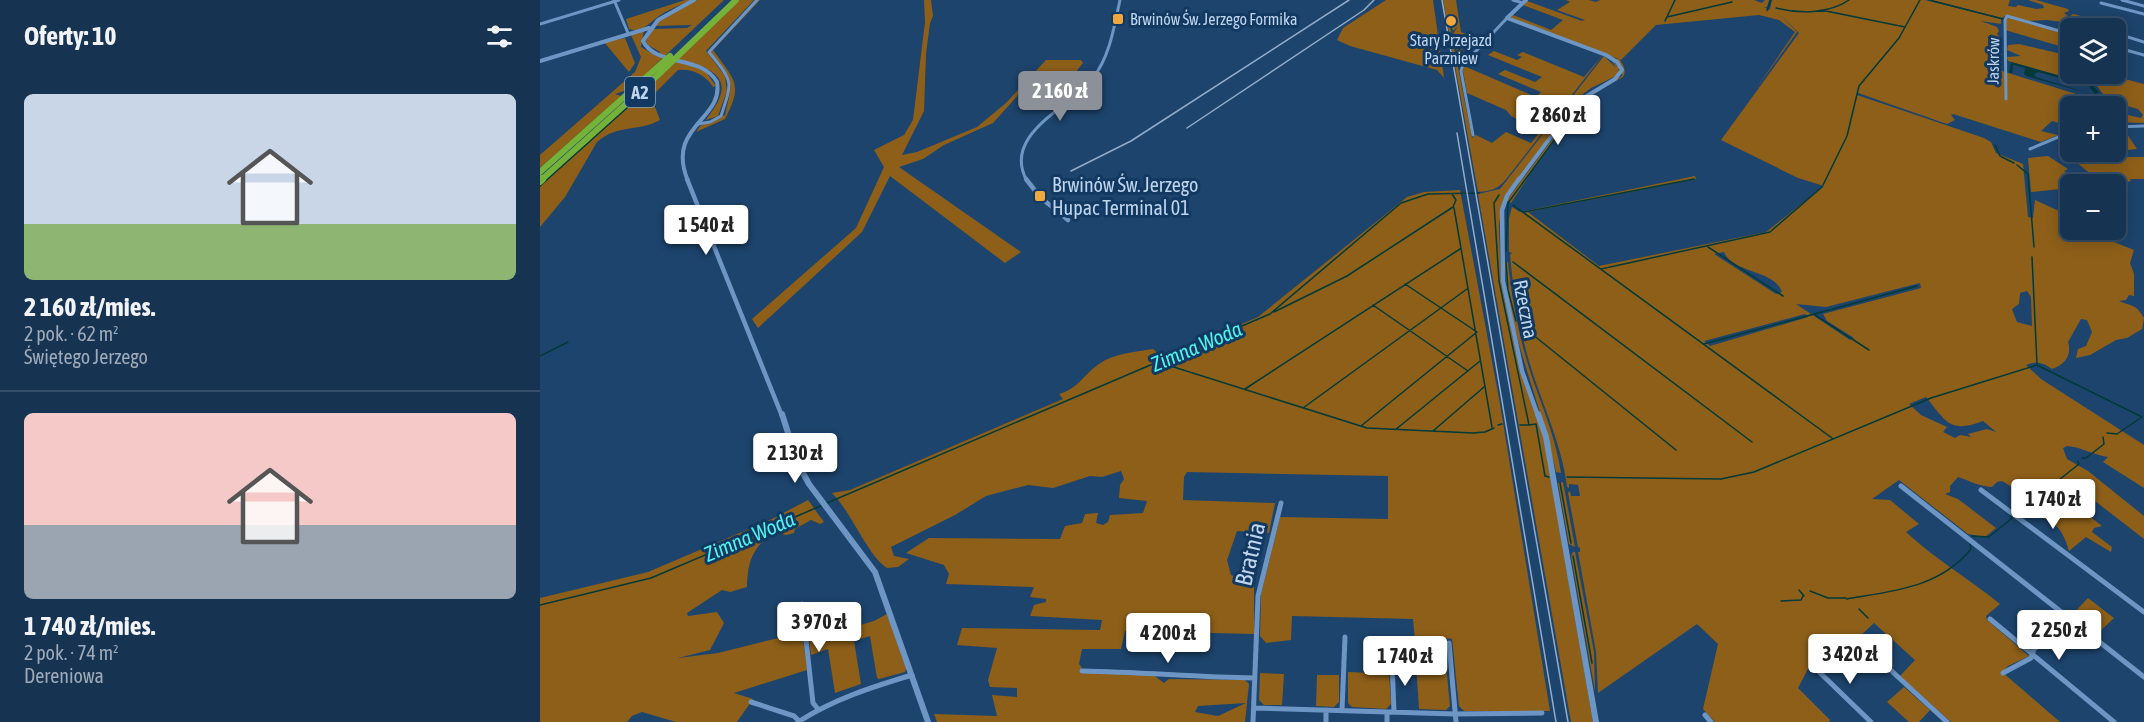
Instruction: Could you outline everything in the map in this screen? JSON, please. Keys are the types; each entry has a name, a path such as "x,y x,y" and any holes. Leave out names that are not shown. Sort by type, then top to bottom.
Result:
{"highway":[{"name":"A2","path":"540,172 645,79 728,0"},
{"name":"A2","path":"540,181 644,88 736,0"}],"street":[{"path":"540,24 616,0 628,33"},
{"path":"694,0 659,18 649,28 643,43 648,49 658,54 708,71 718,85 715,101 684,146 682,167 782,415 798,464 822,501 875,572 928,722"},
{"path":"698,124 710,122 721,116 729,88 727,73 709,51 757,0"},
{"path":"1068,220 1041,201 1030,189 1022,172 1022,153 1027,139 1039,125 1080,92 1097,71 1109,44 1120,0"},
{"path":"1513,0 1524,1"},
{"path":"2122,0 2144,6"},
{"path":"1473,135 1461,71 1463,65 1524,1"},
{"path":"2101,3 2144,14"},
{"name":"Jaskrów","path":"2006,99 2005,20 2007,16 2060,31"},
{"name":"Rzeczna","path":"1507,18 1604,54 1619,64 1621,74 1582,97 1518,181 1504,203 1501,232 1505,291 1522,371 1546,437 1596,722"},
{"path":"540,60 649,28"},
{"path":"2126,36 2144,42"},
{"path":"2126,50 2144,55"},
{"path":"2126,127 2144,126"},
{"path":"2030,149 2060,136"},
{"path":"1901,486 2144,677"},
{"path":"1981,490 2144,612"},
{"name":"Bratnia","path":"1253,722 1258,596 1281,503"},
{"path":"802,604 813,703 818,709"},
{"path":"1990,619 2114,722"},
{"path":"2003,673 2031,658 2034,649 2072,620"},
{"path":"1342,710 1345,637"},
{"path":"1858,640 1947,722"},
{"path":"1449,643 1456,722"},
{"path":"1387,722 1390,712 1392,662"},
{"path":"1812,665 1871,722"},
{"path":"1082,671 1152,672 1170,676 1254,678"},
{"path":"751,702 795,716 799,722 818,709 864,688 912,675"},
{"path":"1254,708 1455,714 1542,713"},
{"path":"1326,710 1326,722"},
{"path":"1705,715 1711,722"}],"shaded area":[{"path":"685,0 692,0 667,11 638,30 629,29 626,19"},
{"path":"697,0 724,0 630,89 615,94 621,96 540,168 540,155 635,72 641,57 631,35 644,30 641,47 657,56 660,52 648,45 646,41 653,29 687,28 692,25 654,26 658,21"},
{"path":"739,0 754,0 706,51 725,76 727,91 718,116 706,120 718,102 722,91 718,78 708,69 687,61 685,63 706,72 716,86 713,87 698,73 678,70 651,97 660,120 644,126 620,130 597,142 565,197 540,227 540,186 653,84"},
{"path":"760,0 713,50 734,82 735,89 731,107 725,119 696,132 700,126 725,115 730,94 728,75 710,53"},
{"path":"924,0 931,0 933,16 926,54 924,111 902,155 917,152 977,127 1006,103 1046,60 1081,60 1083,63 1071,78 1036,80 1028,84 993,123 944,145 923,159 899,167 1021,252 1005,263 890,176 862,232 758,328 752,319 856,228 884,167 874,150 904,135 913,120 925,22"},
{"path":"1386,0 1433,0 1444,78 1437,70 1350,46 1337,40 1343,28"},
{"path":"1443,0 1456,0 1461,32 1482,41 1475,48 1463,43 1462,53 1465,61 1459,62 1453,34 1458,26 1453,31 1451,24 1454,20 1450,16 1452,19 1449,22 1472,138 1476,135 1492,143 1506,132 1531,143 1538,134 1518,125 1521,121 1511,116 1506,110 1467,93 1464,66 1536,97 1541,92 1498,74 1505,70 1535,82 1542,77 1488,55 1494,51 1517,60 1522,57 1517,55 1523,52 1584,77 1603,55 1507,178 1501,185 1491,190 1478,192"},
{"path":"1566,0 1596,2 1600,0 1754,0 1762,3 1769,0 1767,7 1764,7 1768,9 1766,12 1770,9 1772,0 1925,0 2001,19 2001,24 1981,21 1997,27 1999,31 1997,34 2001,38 1998,44 2001,48 2002,71 2082,96 2060,96 2060,123 2052,121 2041,131 2058,135 2041,142 1953,114 1951,115 1955,120 1947,124 1858,93 1857,95 1984,138 1991,142 1996,153 2023,164 2028,217 2033,218 2035,200 2060,211 2060,240 2109,240 2134,250 2130,263 2134,274 2134,296 2129,295 2126,300 2119,301 2138,310 2144,318 2142,329 2090,355 2076,358 2078,349 2086,346 2092,332 2087,320 2081,319 2068,342 2068,355 2061,365 2052,369 2039,363 2026,365 2041,379 2144,445 2144,488 2103,462 2108,457 2083,449 2067,446 2063,448 2067,459 2088,471 2144,516 2144,539 2086,494 2074,504 2102,526 2094,528 2092,532 2112,547 2111,552 2086,537 2069,551 2061,532 2051,522 2017,511 2013,505 2015,502 2012,495 2020,492 2002,481 1992,487 1958,477 1950,486 1950,492 1945,494 1958,499 1996,528 1985,537 1968,534 1899,480 1872,499 1890,500 1919,524 1906,532 2000,604 1986,616 1987,620 2029,656 2008,666 2002,672 2060,722 1951,722 1900,676 1915,660 1874,623 1856,640 1871,655 1854,670 1829,647 1808,662 1808,669 1798,688 1830,720 1829,722 1715,722 1703,709 1718,644 1697,624 1598,693 1596,652 1578,552 1580,548 1568,493 1570,491 1571,496 1580,496 1578,485 1569,484 1569,488 1567,487 1558,444 1524,342 1513,283 1510,255 1512,253 1509,252 1509,218 1512,207 1520,212 1695,176 1696,179 1528,212 1599,266 1766,232 1824,186 1798,178 1721,140 1799,33 1778,13 1797,32 1756,89 1795,32 1779,20 1759,15 1656,25 1621,60 1510,18 1513,15 1551,30 1563,20 1523,5 1527,1 1582,21 1585,20 1557,10 1570,2","holes":["1724,252 1736,264 1771,279 1782,292 1776,294 1714,254","1920,283 1921,288 1823,314 1827,321 1854,338 1850,340 1796,304 1826,307","2027,291 2031,297 2032,326 2017,322 2012,309 2019,304 2020,293","1805,314 1808,317 1710,346 1704,341","1926,397 1949,423 1963,426 1983,421 1996,432 1987,429 1968,434 1971,437 1960,435 1955,438 1943,432 1947,427 1921,415 1909,404"]},
{"path":"1932,0 2010,0 2008,6 2044,8 2043,5 2028,0 2036,0 2068,9 2069,11 2064,13 2069,17 2073,14 2089,18 2060,18 2060,22 2029,21 2060,31 2060,46 2005,30 2005,16 2002,18"},
{"path":"625,38 635,63 629,72 604,42"},
{"path":"2019,44 2060,54 2060,76 2008,61 2007,57 2021,56 2007,50 2008,45"},
{"path":"1604,56 1616,68 1611,60 1619,68 1618,75 1591,88 1578,98 1506,195 1499,226 1501,283 1519,367 1544,439 1593,722 1571,722 1478,194 1500,189"},
{"path":"1614,59 1619,59 1623,65 1625,72 1623,77 1588,96 1511,203 1507,200 1583,98 1622,76 1622,66"},
{"path":"2011,62 2060,76 2060,78 2038,72 2034,74 2036,77 2091,94 2026,76 2025,68 2013,65 2012,73 2009,73"},
{"path":"2126,79 2144,84 2144,123 2126,122 2126,115 2141,118 2143,115 2138,109 2126,106 2126,96 2104,96 2097,86 2090,84 2126,84"},
{"path":"2082,84 2092,85 2099,92 2095,94 2089,86"},
{"path":"2126,132 2137,149 2126,150"},
{"path":"2048,156 2068,169 2064,171 2068,174 2060,174 2060,189 2031,192 2028,158"},
{"path":"2126,157 2144,157 2144,179 2130,179 2131,181 2126,182 2126,174 2091,174 2076,162 2126,162"},
{"path":"1460,190 1500,404 1550,711 1464,711 1459,706 1452,639 1444,638 1444,642 1415,641 1413,619 1292,616 1291,640 1266,643 1260,636 1261,594 1280,517 1388,519 1388,476 1187,472 1184,477 1183,500 1275,503 1269,533 1237,531 1227,560 1231,575 1254,584 1254,634 1125,631 1121,649 1082,649 1079,664 1082,668 1081,672 1152,674 1164,683 1169,679 1245,680 1249,684 1245,722 937,722 934,714 997,716 992,695 1017,697 1017,688 990,687 988,680 997,648 957,645 962,628 1100,630 1102,620 1030,616 1034,605 1046,602 1046,599 1030,597 1034,587 946,584 949,574 944,565 906,553 929,538 1060,539 1065,526 1082,523 1085,514 1098,513 1096,523 1103,525 1108,522 1110,515 1143,513 1147,501 1119,498 1120,485 1124,479 1121,471 1102,477 1090,476 1053,488 1028,485 986,496 955,515 891,547 894,556 909,559 898,567 887,568 873,554 832,493 850,490 1063,399 1059,394 1071,389 1094,368 1111,357 1153,349 1163,358 1258,317 1407,197 1424,192","holes":["1246,703 1218,716 1195,712 1198,706"]},
{"path":"1505,262 1508,262 1520,337 1553,437 1561,473 1556,472 1518,342 1507,289"},
{"path":"1563,482 1575,547 1569,544 1558,483"},
{"path":"808,500 824,522 820,524 811,520 795,529 794,533 786,535 774,532 767,538 756,550 750,562 747,587 730,592 722,590 687,613 688,616 717,612 724,623 710,650 678,658 718,653 802,632 807,670 734,693 753,699 737,722 676,722 642,712 632,716 627,722 540,722 540,598 648,572 772,519"},
{"path":"1575,552 1594,652 1595,691 1571,556"},
{"path":"2088,598 2114,618 2095,636 2070,617"},
{"path":"887,614 906,668 905,672 877,678 870,636 854,641 861,684 835,693 828,649 811,655 809,640 874,621"},
{"path":"1371,657 1388,658 1391,704 1386,709 1352,707 1348,703 1348,672 1370,673"},
{"path":"1416,663 1446,664 1450,706 1446,710 1419,709"},
{"path":"1260,673 1284,674 1282,705 1264,705 1259,700"},
{"path":"1317,675 1339,675 1339,702 1334,707 1316,706"},
{"path":"1904,687 1930,710 1919,722 1909,722 1887,702"}],"waterway":[{"path":"1665,21 1675,0"},
{"name":"Zimna Woda","path":"1767,10 1771,0"},
{"path":"1822,10 1841,5 1849,0"},
{"path":"1823,185 1847,136 1859,86 1899,38 1920,0"},
{"path":"1929,0 2003,19"},
{"path":"1667,17 1732,2"},
{"path":"1776,8 1814,12 1822,10"},
{"path":"1822,10 1905,27"},
{"path":"540,186 638,98 645,95"},
{"path":"1506,251 1508,203 1582,102"},
{"path":"1995,145 2000,156 2014,163"},
{"path":"2017,165 2028,174 2034,247"},
{"path":"1524,212 1694,179"},
{"path":"1601,269 1770,232 1822,187"},
{"name":"Zimna Woda","path":"827,503 1270,314 1401,203 1428,194 1479,193"},
{"path":"1274,312 1347,276 1453,207 1456,200 1452,194"},
{"path":"1499,195 1494,203 1499,281 1529,425 1536,424 1545,476 1549,477"},
{"path":"1513,205 1832,438"},
{"path":"1454,208 1475,331"},
{"path":"1708,247 1783,296"},
{"path":"1406,284 1460,249"},
{"path":"2032,257 2037,364"},
{"path":"1506,262 1508,290 1516,321"},
{"path":"1513,262 1752,442"},
{"path":"1373,305 1406,284"},
{"path":"1406,284 1441,308"},
{"path":"1704,344 1917,286"},
{"path":"1441,308 1467,289"},
{"path":"1245,389 1373,305"},
{"path":"1373,305 1410,331"},
{"path":"1410,331 1441,308"},
{"path":"1441,308 1475,331"},
{"path":"1815,315 1869,350"},
{"path":"1522,326 1676,450"},
{"path":"1303,408 1410,331"},
{"path":"1410,331 1447,356"},
{"path":"1447,356 1476,333"},
{"path":"1476,333 1492,427"},
{"path":"540,356 568,342"},
{"path":"1361,426 1447,356"},
{"path":"1447,356 1468,371"},
{"path":"1468,371 1480,361"},
{"path":"1161,363 1303,408"},
{"path":"1567,477 1721,479 1754,472 1931,398 2037,365 2142,417 2117,434 2107,433"},
{"path":"1396,429 1468,371"},
{"path":"1433,431 1484,387"},
{"path":"1303,408 1367,428 1396,429"},
{"path":"1498,425 1502,424"},
{"path":"1520,425 1528,425"},
{"path":"1396,429 1473,433 1485,432 1494,428"},
{"path":"2082,458 2086,458 2104,444 2103,437"},
{"path":"2045,491 2079,464 2078,461"},
{"path":"1560,483 1571,543"},
{"path":"2015,512 2019,512 2040,495"},
{"name":"Zimna Woda","path":"540,605 651,578 823,505"},
{"path":"1972,536 1989,537 2012,518 2011,516"},
{"path":"1847,599 1898,590 1930,580 1958,562 1971,549 1970,543"},
{"path":"1573,556 1592,663"},
{"path":"1799,590 1804,596"},
{"path":"1810,591 1828,598 1846,598"},
{"path":"1781,601 1801,600 1803,596"},
{"path":"1859,609 1868,618"}],"railway":[{"path":"1071,171 1131,141 1349,0"},
{"path":"1187,128 1364,10 1374,0"},
{"path":"1442,0 1568,722"},
{"path":"1457,133 1556,722"}],"place":[{"name":"Brwinów Św. Jerzego Formika","path":"1118,19"},
{"name":"Stary Przejazd Parzniew","path":"1451,21"},
{"name":"Brwinów Św. Jerzego Hupac Terminal 01","path":"1040,196"}]}
